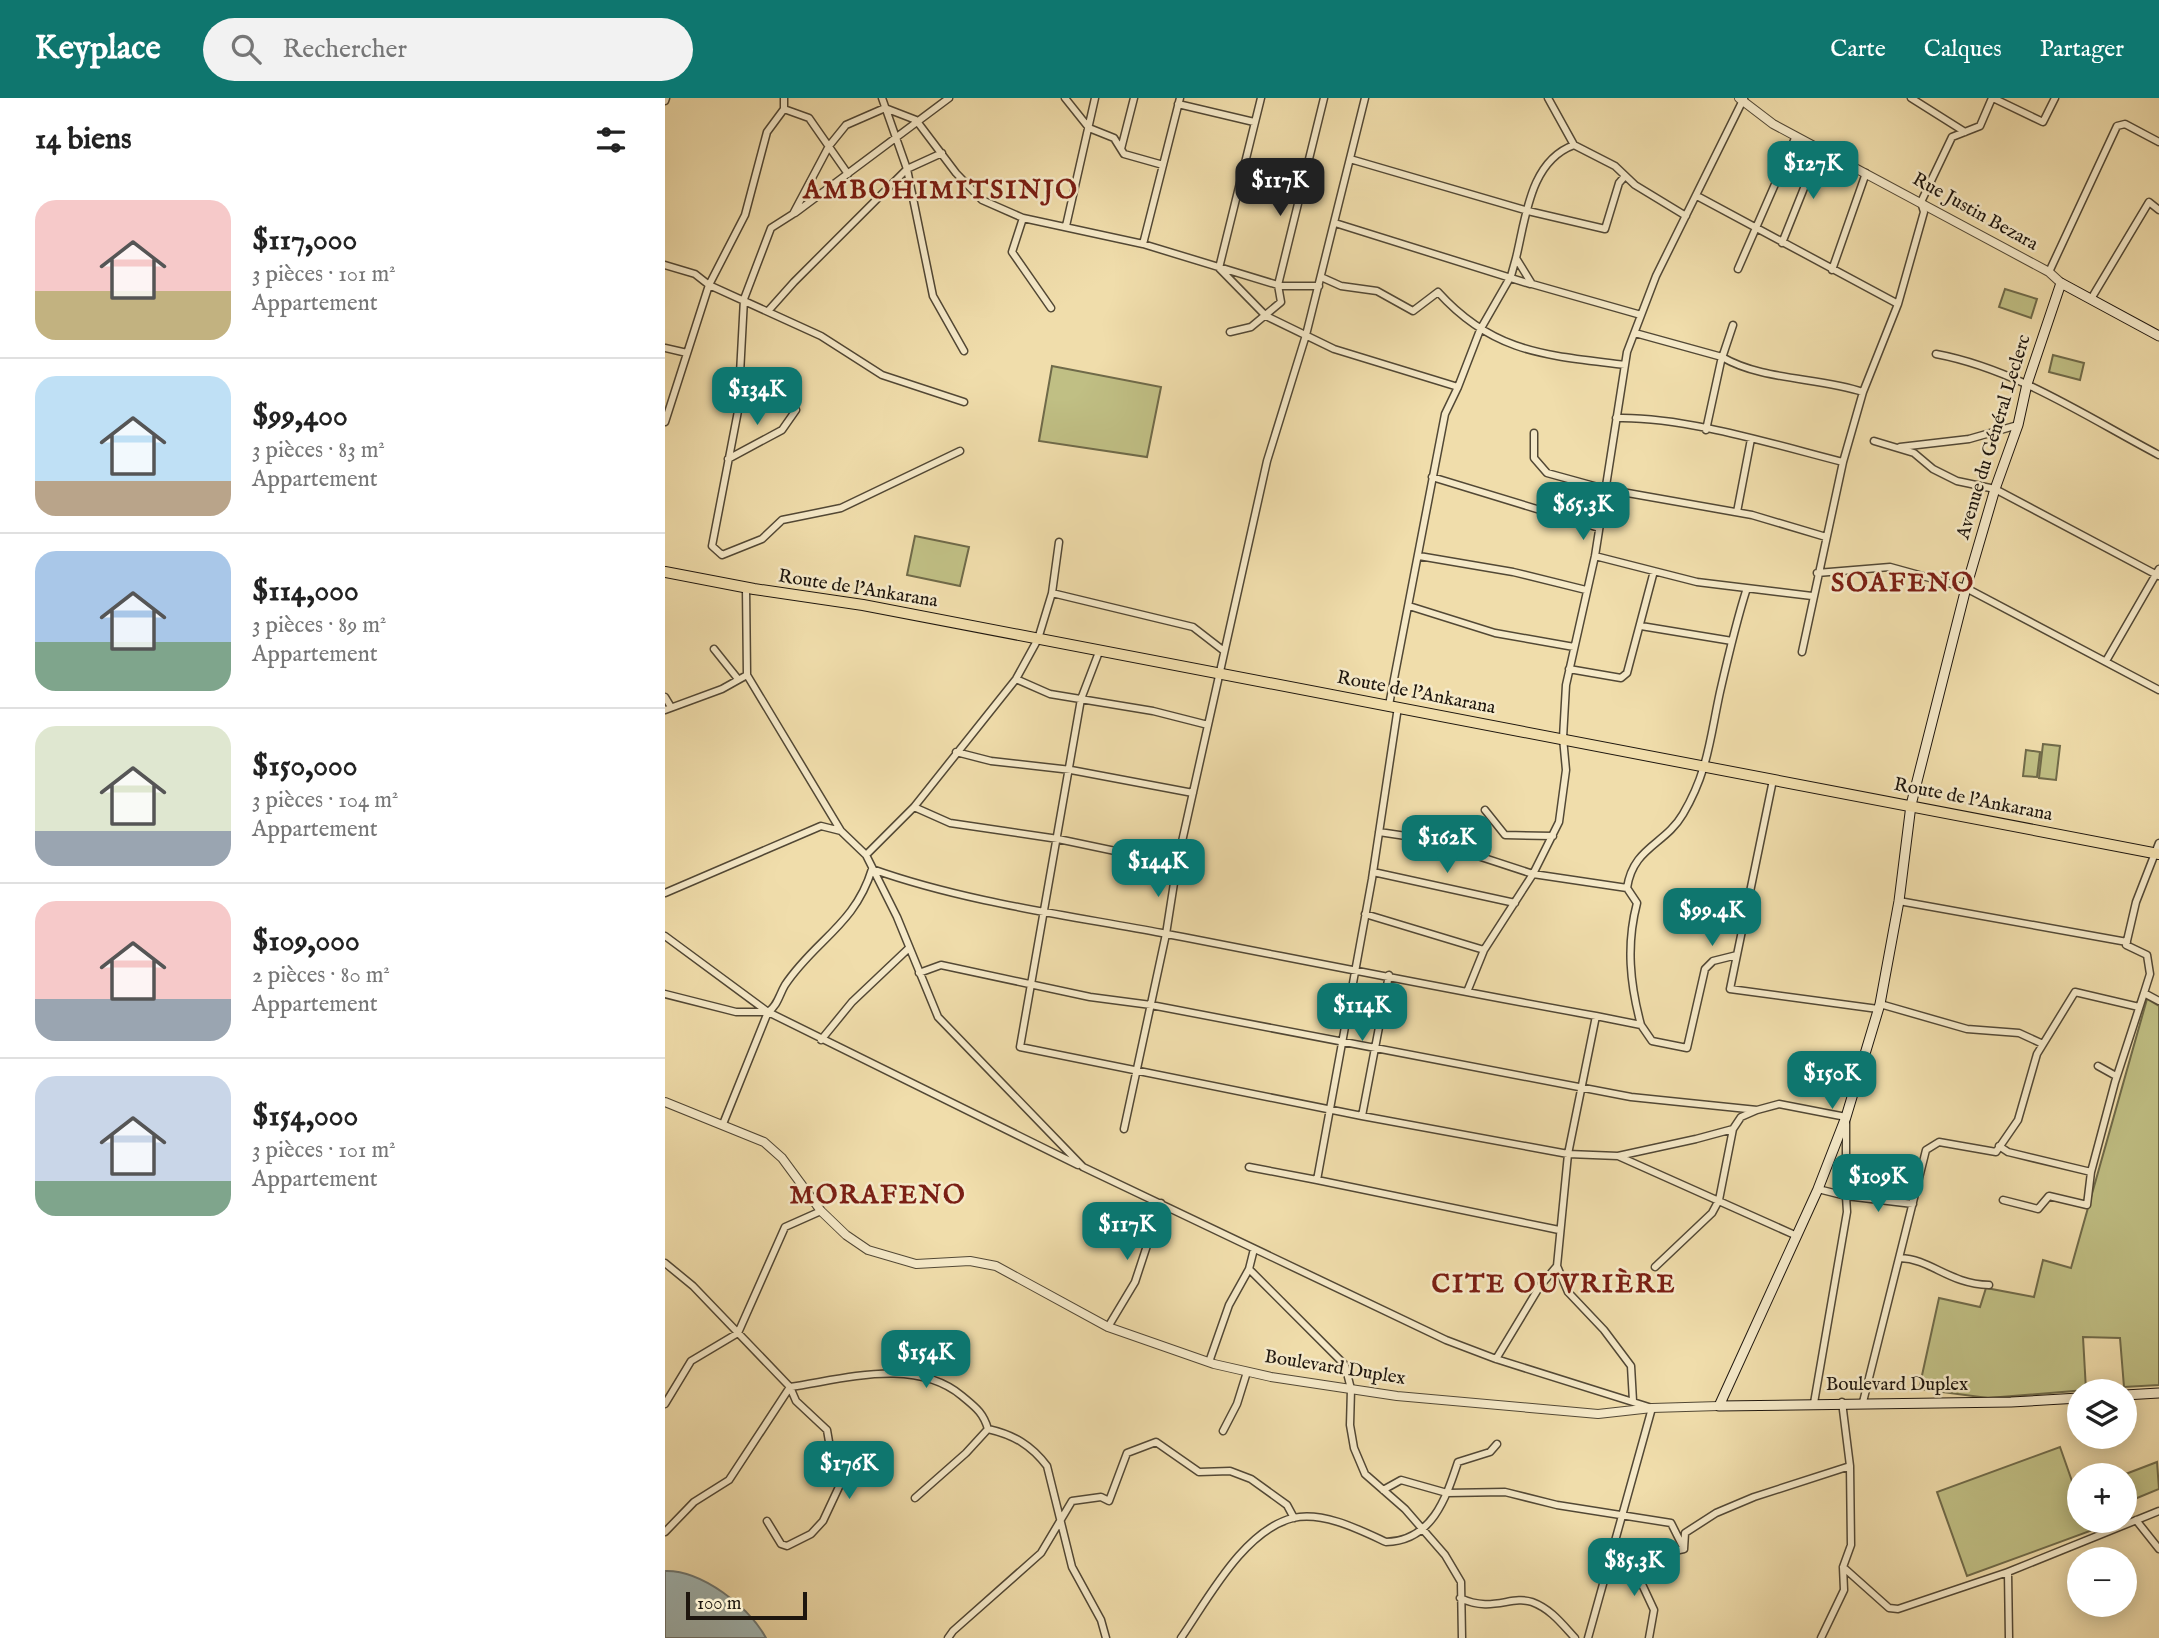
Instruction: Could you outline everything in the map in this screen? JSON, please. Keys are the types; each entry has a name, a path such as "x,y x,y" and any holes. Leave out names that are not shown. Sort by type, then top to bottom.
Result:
{"main road":[{"name":"Rue Justin Bezara","path":"2061,283 2159,336"},
{"name":"Avenue du Général Leclerc","path":"1719,1406 1818,1189 1846,1117 1879,1006 1899,901 1911,805 1966,588 1995,489 2018,425 2027,384 2061,283"},
{"name":"Route de l'Ankarana","path":"665,572 746,588 863,605 1219,675 1563,738 1705,768 2158,850"},
{"path":"2137,1394 2159,1393"},
{"name":"Boulevard Duplex","path":"1719,1406 1842,1402 2011,1402 2067,1399"}],"street":[{"path":"665,422 709,285 745,215 767,132 784,109 784,98"},
{"path":"882,98 907,169 933,296 964,351"},
{"path":"949,98 771,228 744,299 739,411 712,545 722,555 762,539 782,520 841,508 960,451"},
{"path":"1065,98 1089,128 1114,138 1124,153 1163,165"},
{"path":"1066,226 1095,98"},
{"path":"1121,149 1134,98"},
{"path":"1219,268 1261,98"},
{"path":"1230,332 1251,327 1281,302 1278,285 1324,98"},
{"path":"1124,1129 1166,934 1177,864 1267,461 1306,335 1365,98"},
{"path":"1911,98 1965,132"},
{"path":"1802,652 1843,462 1863,392 1898,304 1924,212 1921,202 1952,137 1980,126 1992,98 2043,122 2055,98"},
{"path":"1467,992 1484,950 1533,874 1559,822 1566,770 1563,738 1569,669 1595,556 1625,365 1655,276 1697,196 1742,99"},
{"name":"Rue Justin Bezara","path":"1742,99 1796,136 2049,272 2061,283"},
{"path":"1551,100 1574,145 1615,166 1625,176 1686,216"},
{"path":"1143,244 1179,101 1254,122"},
{"path":"793,214 829,146 846,125 885,108 916,120 982,200 1023,218 1143,244 1278,285 1319,286"},
{"path":"784,109 809,118 848,174"},
{"path":"2049,272 2117,126 2125,124 2159,142"},
{"path":"1738,269 1796,136"},
{"path":"1317,1180 1373,872 1409,606 1445,414 1480,330 1511,276 1539,173 1557,151 1574,145"},
{"path":"1782,243 1820,148"},
{"path":"769,310 907,169 941,153"},
{"path":"1350,159 1528,211 1605,229 1619,183 1625,176"},
{"path":"1832,270 1866,173"},
{"path":"1697,196 1898,304"},
{"path":"2091,299 2149,202 2159,210"},
{"path":"1023,218 1011,252 1051,308"},
{"path":"1335,223 1641,315"},
{"path":"1516,258 1532,284"},
{"path":"665,265 695,274 709,285 821,335 882,375 964,402"},
{"path":"1219,268 1266,316 1334,349 1458,387"},
{"path":"1321,277 1341,286 1377,291 1413,311 1438,292 1460,316 1510,345 1541,353 1625,365"},
{"path":"1706,430 1722,357 1733,325"},
{"path":"1635,333 1722,357 1735,365 1833,382 1863,392"},
{"path":"665,348 687,353"},
{"path":"1936,354 1976,362 2001,376 2027,384 2159,455"},
{"path":"728,459 782,429 796,410"},
{"path":"1616,418 1643,417 1751,439 1843,462"},
{"path":"1899,447 1969,439 2018,425"},
{"path":"1534,433 1534,458 1547,473 1605,489 1737,512 1826,537"},
{"path":"1737,512 1751,439"},
{"path":"1874,441 1914,453 1933,469 1957,481 1995,489 2158,573 2106,661"},
{"path":"1432,477 1599,528"},
{"path":"866,855 914,807 1016,679 1038,639 1052,593 1059,542"},
{"path":"1419,556 1513,572 1586,590"},
{"path":"1595,556 1654,571 1747,588 1812,596"},
{"path":"1818,573 1890,566 1966,588 2159,690"},
{"path":"1569,669 1621,678 1633,660 1654,571"},
{"path":"746,588 747,675 841,831 866,855 938,1017 1083,1167"},
{"path":"1737,955 1713,961 1705,969 1687,1048 1652,1041 1641,1025 1633,994 1629,949 1637,903 1627,888 1633,864 1643,852 1675,827 1700,786 1732,641 1747,588"},
{"path":"1052,593 1193,627 1224,651"},
{"path":"1409,606 1495,633 1574,647"},
{"path":"1641,626 1732,641"},
{"path":"714,649 738,679"},
{"path":"1099,652 1081,699 1071,770 1020,1047 1362,1116 1461,1132 1568,1154 1618,1156 1733,1129"},
{"path":"665,696 668,709 747,675"},
{"path":"1016,679 1034,690 1208,725"},
{"path":"956,752 991,761 1071,770 1193,793"},
{"path":"1773,780 1730,989 1879,1006 1967,1029 2019,1033 2043,1044"},
{"path":"914,807 950,823 1058,839 1177,864"},
{"path":"1485,810 1505,835 1553,836"},
{"path":"665,893 821,826 841,831"},
{"path":"1379,832 1426,839 1533,874 1627,888"},
{"path":"2003,1200 2038,1209 2049,1196 2087,1205 2091,1172 2116,1076 2150,974 2147,955 2126,945 2136,902 2158,850"},
{"path":"872,869 959,894 1641,1025"},
{"path":"723,1125 768,1012 805,961 851,914 866,889 872,869"},
{"path":"1373,872 1515,903"},
{"path":"1899,901 2127,942"},
{"path":"1365,914 1484,950"},
{"path":"665,936 768,1012 1254,1250 1445,1340 1496,1359 1652,1408 1588,1638"},
{"path":"821,1040 852,1002 909,948"},
{"path":"919,973 941,965 1090,998 1151,1005 1631,1097 1757,1110"},
{"path":"1362,1116 1389,975"},
{"path":"1863,1402 1926,1150 1939,1142 1987,1153 1996,1152 2018,1120 2036,1058 2075,992 2139,1007"},
{"path":"2144,993 2159,1001"},
{"path":"665,994 736,1012 768,1012"},
{"path":"1596,1016 1568,1154 1557,1266 1568,1292 1604,1330 1631,1366 1633,1401"},
{"path":"2098,1066 2116,1076"},
{"name":"Boulevard Duplex","path":"665,1102 764,1142 782,1158 821,1211 846,1235 867,1250 916,1264 970,1261 996,1266 1108,1327 1209,1362 1247,1372 1397,1396 1598,1414 1652,1408 1719,1406"},
{"path":"1655,1267 1703,1223 1719,1200 1733,1129 1741,1117 1779,1104 1846,1117 1847,1212 1814,1403"},
{"path":"1999,1146 2008,1152 2091,1172"},
{"path":"1618,1156 1653,1174 1719,1200 1797,1236"},
{"path":"1249,1167 1559,1230"},
{"path":"1818,1189 1846,1196 1913,1204"},
{"path":"1108,1327 1135,1282 1161,1203"},
{"path":"665,1404 691,1361 737,1334 785,1227 821,1211"},
{"path":"1209,1362 1229,1305 1249,1269 1254,1250"},
{"path":"1900,1258 1912,1258 1964,1283 1989,1285"},
{"path":"665,1263 693,1286 790,1387 796,1401 827,1430 833,1465 845,1474 823,1521 811,1534 787,1546 781,1544 767,1521"},
{"path":"1496,1359 1540,1286 1557,1266"},
{"path":"1249,1269 1345,1365 1351,1389 1350,1425 1354,1448 1365,1474 1423,1529 1445,1555 1461,1582 1462,1638"},
{"path":"1223,1431 1237,1404 1247,1372"},
{"path":"665,1532 694,1502 729,1480 790,1387 879,1374 927,1376 954,1389 983,1413 988,1429"},
{"path":"1821,1638 1845,1590 1843,1567 1851,1545 1850,1466 1842,1402"},
{"path":"915,1498 966,1453 988,1429"},
{"path":"988,1429 1007,1433 1038,1454 1047,1466 1072,1567 1101,1620 1106,1638"},
{"path":"949,1638 953,1631 1041,1553 1072,1502 1101,1497 1109,1501 1127,1453 1156,1442 1199,1472 1230,1471 1251,1479 1287,1505 1294,1518"},
{"path":"1181,1638 1255,1536 1294,1518 1327,1519 1386,1542 1395,1542 1423,1529 1443,1507 1458,1462 1490,1452 1497,1444"},
{"path":"1684,1549 1685,1533 1716,1513 1754,1497 1850,1466"},
{"path":"1383,1490 1401,1480 1447,1493 1505,1492 1557,1505 1671,1523 1684,1549"},
{"path":"2137,1520 2159,1511"},
{"path":"2137,1521 2159,1549"},
{"path":"1843,1567 1889,1608 1898,1609 2008,1572 2104,1533"},
{"path":"1606,1577 1656,1555 1684,1549"},
{"path":"1622,1556 1633,1565 1654,1610 1649,1638"},
{"path":"2008,1572 2009,1638"},
{"path":"1460,1598 1488,1606 1529,1601 1552,1613 1575,1638"}],"shaded area":[{"path":"2005,289 2037,299 2031,318 1999,307"},
{"path":"2053,355 2084,363 2080,380 2049,372"},
{"path":"1052,366 1161,387 1147,457 1039,441"},
{"path":"915,536 969,547 960,586 907,575"},
{"path":"2043,744 2060,746 2056,780 2039,778"},
{"path":"2026,750 2040,752 2037,777 2023,776"},
{"path":"2147,999 2159,1006 2159,1385 2137,1386 2137,1379 2123,1379 2120,1338 2083,1337 2085,1379 2067,1379 2067,1392 1988,1398 1919,1389 1939,1298 1980,1307 1986,1288 2034,1297 2043,1260 2071,1268"},
{"path":"2060,1447 2067,1467 2067,1533 2085,1533 1967,1576 1937,1492"},
{"path":"2157,1462 2159,1489 2137,1498 2137,1470"}],"water":[{"path":"665,1571 694,1577 723,1592 748,1614 766,1638 665,1638"}],"district":[{"name":"AMBOHIMITSINJO","path":"941,190"},
{"name":"SOAFENO","path":"1903,583"},
{"name":"MORAFENO","path":"878,1195"},
{"name":"CITE OUVRIÈRE","path":"1554,1284"}]}
